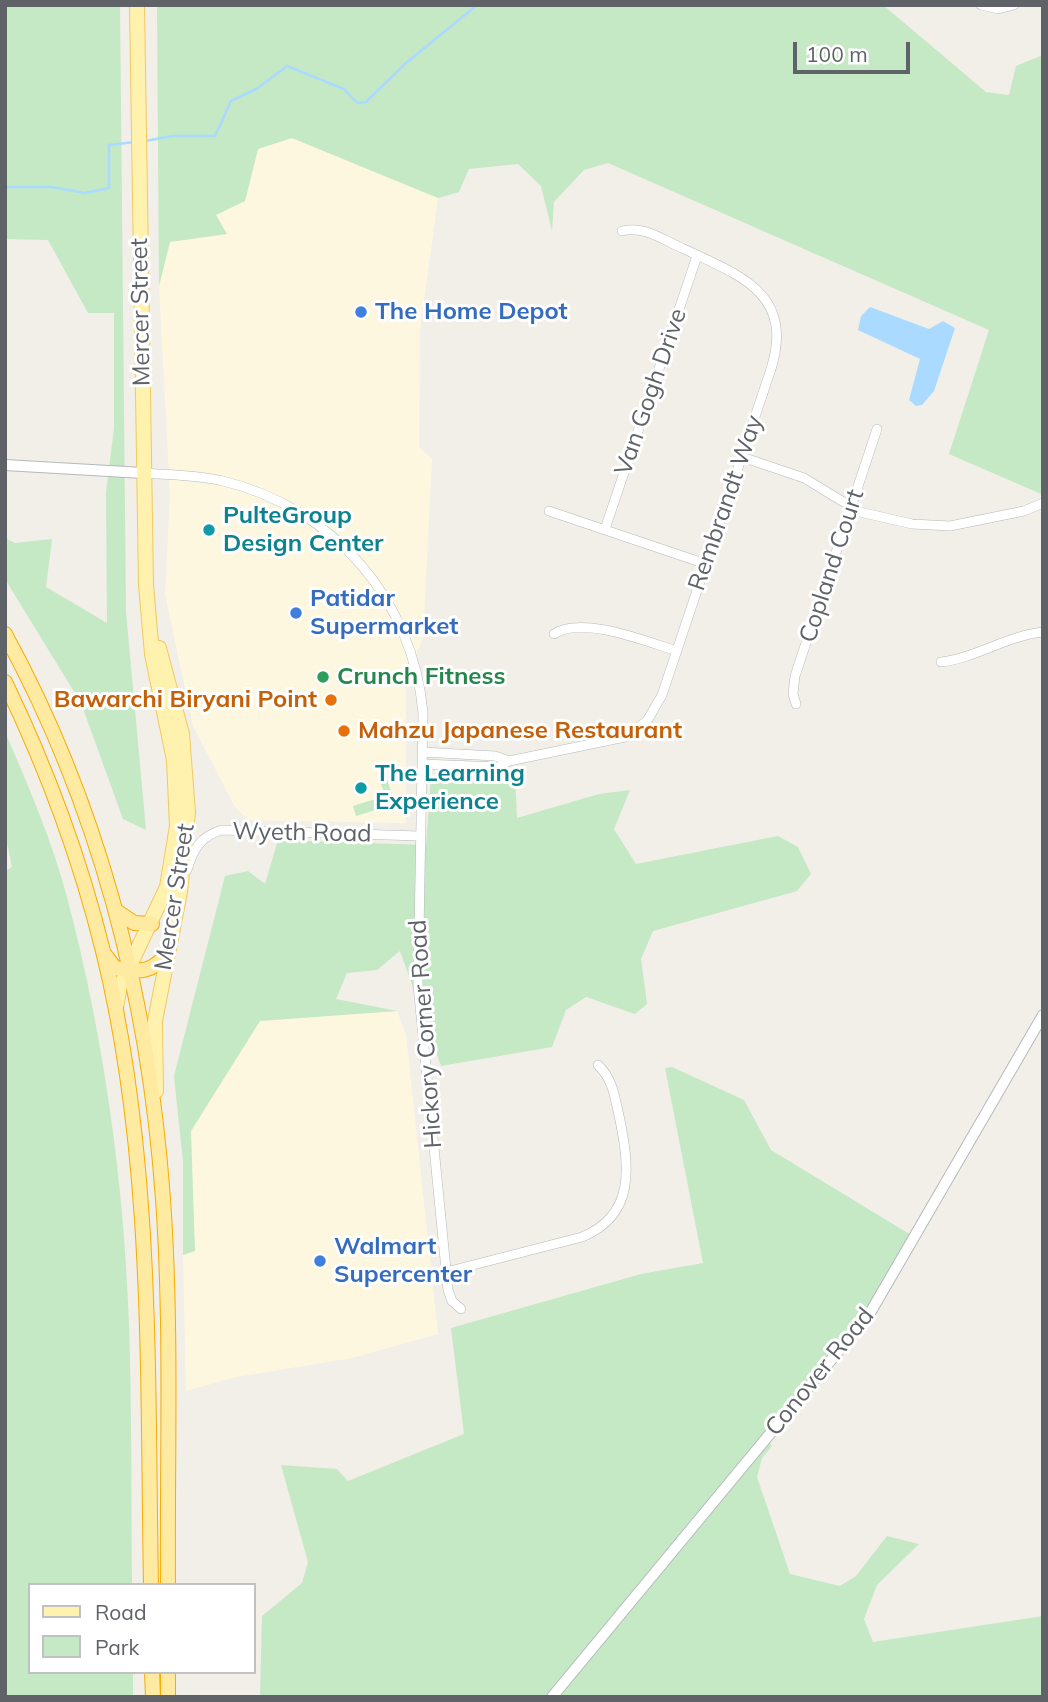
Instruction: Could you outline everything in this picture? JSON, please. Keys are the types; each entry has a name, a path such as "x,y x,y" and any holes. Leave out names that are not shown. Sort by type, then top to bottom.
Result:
{"highway":[{"path":"5,634 38,696 70,770 115,910 130,970 157,1138 167,1278 168,1583"},
{"path":"5,682 56,797 83,877 104,954 131,1105 146,1313 151,1583"},
{"path":"115,910 134,923 152,923"},
{"path":"104,954 115,968 148,971 159,965 168,953"},
{"path":"152,1674 153,1697"},
{"path":"167,1697 168,1674"}],"main road":[{"name":"Mercer Street","path":"138,5 146,585 151,619 182,734 188,775 188,812 180,892 155,1021 157,1138"},
{"name":"Mercer Street","path":"116,1015 116,997 152,923 171,870 178,806 174,760 152,654 151,619"}],"street":[{"path":"981,5 998,9 1014,5"},
{"name":"Rembrandt Way","path":"422,764 496,767 509,761 578,749 631,734 654,712 677,651 776,353 776,324 765,298 752,284 640,229 622,231"},
{"name":"Van Gogh Drive","path":"605,529 697,256"},
{"name":"Copland Court","path":"796,704 793,694 795,676 877,429"},
{"path":"742,457 804,478 852,508 883,518 943,526 1024,511 1043,504"},
{"name":"Hickory Corner Road","path":"5,465 144,473 221,481 256,491 305,516 354,555 382,590 411,650 421,692 418,985 446,1272 452,1301 461,1309"},
{"path":"549,511 706,564"},
{"path":"554,634 568,627 588,628 621,634 677,651"},
{"path":"941,662 959,659 1012,637 1043,632"},
{"name":"Rembrandt Way","path":"422,752 495,756 509,761"},
{"name":"Wyeth Road","path":"180,892 198,844 207,836 222,830 420,836"},
{"name":"Conover Road","path":"552,1697 870,1313 1043,1015"},
{"path":"446,1272 582,1237 602,1225 617,1208 626,1188 628,1164 612,1085 598,1065"},
{"path":"149,1488 168,1488"}],"shaded area":[{"path":"292,138 438,198 420,330 419,447 432,459 423,638 406,678 406,823 249,820 235,807 193,726 165,594 170,495 159,286 170,242 215,215 245,201 258,149"},
{"path":"397,1011 406,1035 438,1334 352,1358 236,1377 186,1391 183,1255 195,1251 190,1131 198,1115 260,1021"}],"green space":[{"path":"5,5 120,5 126,612 146,830 123,819 81,703 5,579 5,538 15,543 52,539 46,587 107,623 106,493 114,428 114,313 88,313 48,240 5,239"},
{"path":"157,5 883,5 986,92 1009,95 1016,66 1043,55 1041,494 949,454 989,330 608,163 584,170 554,202 552,231 541,186 518,164 469,169 459,192 438,198 292,138 258,149 245,201 216,215 227,234 170,242 159,286"},
{"path":"5,732 32,794 55,858 68,901 92,1005 117,1164 130,1357 132,1583 28,1583 28,1674 133,1674 133,1697 5,1697 5,871 12,867 5,833"},
{"path":"386,776 395,804 356,816 353,806 385,796 379,778"},
{"path":"515,776 517,818 599,794 630,790 614,829 636,864 778,836 798,847 811,874 797,891 653,931 641,959 647,1004 635,1014 586,997 566,1010 552,1047 441,1066 400,951 377,970 347,973 336,999 397,1011 260,1021 191,1131 195,1251 183,1255 183,1162 174,1076 225,876 248,871 265,884 278,840 426,845 431,777"},
{"path":"672,1067 744,1100 771,1150 911,1235 861,1318 764,1433 772,1446 762,1458 757,1477 790,1574 840,1586 856,1576 887,1536 919,1544 877,1585 864,1619 873,1642 1043,1616 1043,1697 260,1697 262,1616 302,1583 308,1562 281,1465 337,1469 348,1481 464,1434 451,1328 641,1274 703,1263 665,1068"}],"water":[{"path":"870,307 929,329 943,321 955,328 934,391 922,405 916,406 909,400 920,359 858,330 861,316"}],"waterway":[{"path":"145,141 172,136 215,136 231,101 258,88 287,66 344,89 357,103 366,102 406,63 477,5"},
{"path":"5,187 52,187 85,193 109,188 109,145 135,142"}],"place":[{"name":"The Home Depot","path":"361,312"},
{"name":"PulteGroup Design Center","path":"209,530"},
{"name":"Patidar Supermarket","path":"296,613"},
{"name":"Crunch Fitness","path":"323,677"},
{"name":"Bawarchi Biryani Point","path":"331,700"},
{"name":"Mahzu Japanese Restaurant","path":"344,731"},
{"name":"The Learning Experience","path":"361,788"},
{"name":"Walmart Supercenter","path":"320,1261"}]}
